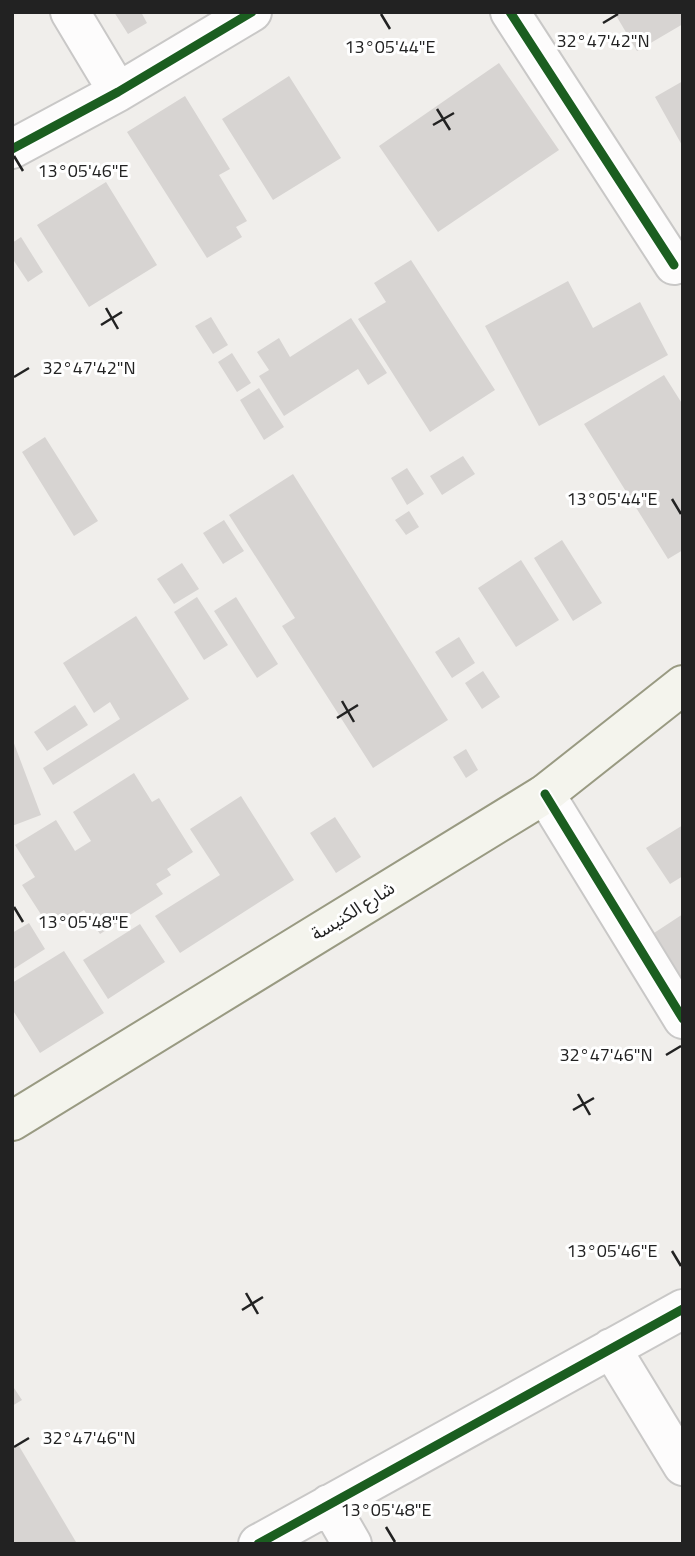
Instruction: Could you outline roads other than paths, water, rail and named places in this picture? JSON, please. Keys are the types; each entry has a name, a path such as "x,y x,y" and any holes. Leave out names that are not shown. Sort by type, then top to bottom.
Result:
{"main road":[{"name":"شارع الكنيسة","path":"12,1121 545,794 683,685"}],"street":[{"path":"69,12 118,92"},
{"path":"12,149 118,92 252,12"},
{"path":"510,12 674,265"},
{"path":"545,794 683,1020"},
{"path":"258,1544 683,1309"},
{"path":"611,1349 683,1466"},
{"path":"329,1504 352,1544"}]}
